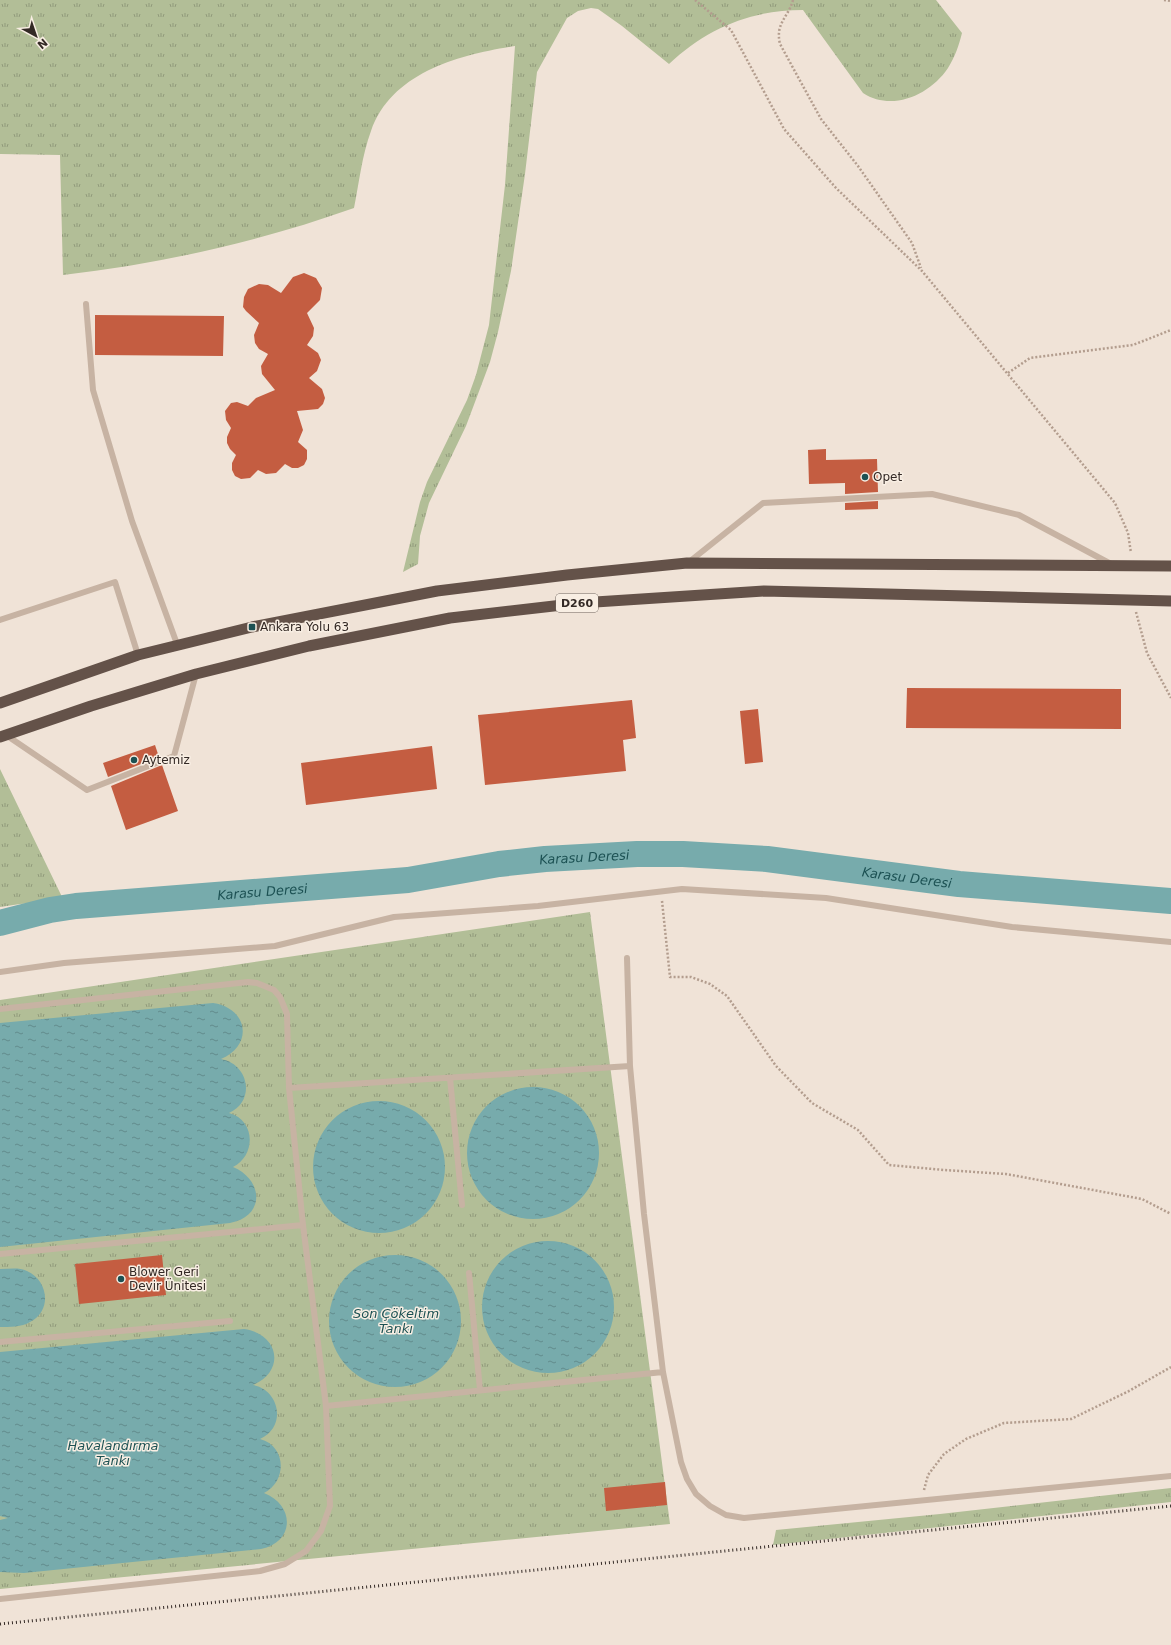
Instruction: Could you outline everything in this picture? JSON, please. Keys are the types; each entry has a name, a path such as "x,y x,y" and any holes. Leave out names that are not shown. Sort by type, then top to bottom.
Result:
{"highway":[{"name":"D260","path":"0,703 138,655 177,644 294,618 437,590 567,574 687,563 1171,566"},
{"name":"D260","path":"3,736 91,706 196,674 309,646 450,618 580,603 764,591 1171,601"}],"lane":[{"path":"86,304 93,390 132,521 177,644"},
{"path":"687,563 763,503 932,494 1018,515 1114,565"},
{"path":"0,620 115,582 138,655"},
{"path":"3,736 87,790 174,756 196,674"},
{"path":"0,972 64,963 275,946 394,917 538,906 682,889 826,898 1012,927 1171,942"},
{"path":"627,958 630,1066 662,1372 681,1462 687,1479 696,1494 710,1506 726,1514 744,1518 1171,1476"},
{"path":"0,1009 257,983 274,990 284,1005 287,1014 289,1088 303,1225 326,1406 330,1506 321,1530 306,1551 285,1564 260,1571 0,1599"},
{"path":"289,1088 630,1066"},
{"path":"450,1078 462,1205"},
{"path":"0,1254 303,1225"},
{"path":"469,1273 480,1390"},
{"path":"0,1342 230,1321"},
{"path":"326,1406 662,1372"}],"path":[{"path":"695,0 731,30 784,129 836,188 922,271 1115,503 1128,533 1133,566"},
{"path":"793,0 779,27 778,36 780,44 821,119 858,166 912,243 922,271"},
{"path":"1164,0 1171,1"},
{"path":"1008,373 1030,358 1133,345 1171,330"},
{"path":"1133,600 1146,653 1171,698"},
{"path":"661,891 670,977 691,977 710,984 727,996 776,1066 812,1103 858,1130 889,1165 1006,1174 1142,1199 1171,1214"},
{"path":"920,1501 928,1476 944,1454 966,1439 1004,1424 1071,1419 1129,1391 1171,1367"}],"green space":[{"path":"0,0 936,0 962,33 950,64 940,78 921,93 910,98 898,101 886,101 863,93 803,10 765,13 731,24 714,31 699,40 669,64 622,26 598,9 591,8 578,11 567,18 537,72 525,174 511,271 490,362 466,426 429,503 420,536 418,564 403,572 420,502 427,482 467,400 476,375 489,325 505,185 515,46 450,61 411,81 394,94 381,111 371,131 363,159 354,208 282,231 211,250 138,264 63,275 60,155 0,154"},
{"path":"0,769 64,901 0,907"},
{"path":"590,912 670,1524 0,1589 0,1000"},
{"path":"1171,1488 1171,1502 773,1545 776,1530 940,1514"}],"water":[{"path":"213,1003 225,1006 234,1012 240,1019 242,1028 242,1036 239,1045 232,1053 221,1059 230,1062 238,1068 246,1083 246,1092 243,1100 238,1107 229,1113 238,1117 244,1123 250,1138 246,1155 241,1162 233,1167 251,1180 255,1189 255,1206 250,1214 230,1223 0,1247 0,1023"},
{"path":"539,1087 558,1092 570,1098 580,1106 588,1116 594,1128 598,1140 598,1166 594,1178 588,1190 580,1200 570,1208 558,1214 546,1218 527,1219 508,1214 496,1208 486,1200 478,1190 472,1178 468,1166 467,1147 472,1128 478,1116 486,1106 496,1098 508,1092 520,1088"},
{"path":"385,1101 404,1106 416,1112 426,1120 434,1130 440,1142 444,1154 444,1180 440,1192 434,1204 426,1214 416,1222 404,1228 392,1232 373,1233 354,1228 342,1222 332,1214 324,1204 318,1192 314,1180 313,1161 318,1142 324,1130 332,1120 342,1112 354,1106 366,1102"},
{"path":"554,1241 573,1246 585,1252 595,1260 603,1270 609,1282 613,1294 613,1320 609,1332 603,1344 595,1354 585,1362 573,1368 561,1372 542,1373 523,1368 511,1362 501,1354 493,1344 487,1332 483,1320 482,1301 487,1282 493,1270 501,1260 511,1252 523,1246 535,1242"},
{"name":"Son Çökeltim Tankı","path":"388,1255 402,1255 420,1260 432,1266 442,1274 450,1284 456,1296 460,1308 460,1334 456,1346 450,1358 442,1368 432,1376 420,1382 402,1387 388,1387 370,1382 358,1376 348,1368 340,1358 334,1346 329,1328 329,1314 334,1296 340,1284 348,1274 358,1266 370,1260"},
{"path":"0,1269 24,1270 40,1282 45,1296 45,1304 37,1317 27,1324 11,1327 0,1327"},
{"name":"Havalandırma Tankı","path":"244,1329 256,1332 265,1338 271,1345 274,1354 274,1362 270,1371 264,1379 253,1385 262,1388 269,1394 277,1409 277,1418 274,1426 269,1433 260,1439 269,1443 275,1449 281,1464 277,1481 272,1488 264,1493 274,1499 286,1514 287,1523 285,1531 280,1539 272,1545 261,1549 24,1573 0,1572 0,1520 8,1518 0,1516 0,1352"}],"building":[{"path":"304,273 316,278 322,288 320,300 307,313 314,328 313,336 307,345 318,353 321,360 317,371 309,378 322,389 325,398 323,404 318,409 297,411 303,430 298,442 307,450 307,459 304,465 298,468 292,468 285,464 276,473 266,474 258,470 250,478 241,479 235,476 232,470 232,463 236,455 227,443 227,437 231,428 226,420 225,411 231,403 237,402 248,406 256,398 275,390 262,374 261,366 268,354 259,349 255,343 254,335 259,323 243,307 244,297 248,289 259,284 268,285 281,293 293,277"},
{"path":"95,315 224,316 223,356 95,355"},
{"path":"826,449 826,460 877,459 878,492 845,494 845,483 809,484 808,450"},
{"path":"878,501 878,509 845,510 845,503"},
{"path":"907,688 1121,689 1121,729 906,728"},
{"path":"632,700 636,738 623,740 626,771 485,785 478,715"},
{"path":"758,709 763,762 745,764 740,711"},
{"path":"155,745 159,757 108,777 103,763"},
{"path":"432,746 437,789 306,805 301,763"},
{"path":"162,765 178,811 126,830 111,786"},
{"name":"Blower Geri Devir Ünitesi","path":"162,1255 166,1295 79,1304 75,1264"},
{"path":"665,1482 667,1505 606,1511 604,1488"}],"waterway":[{"name":"Karasu Deresi","path":"0,923 50,910 76,906 408,880 499,864 545,859 637,854 683,854 767,859 959,884 1171,901"}],"railway":[{"path":"0,1624 1171,1506"}],"place":[{"name":"Opet","path":"865,477"},
{"name":"Ankara Yolu 63","path":"252,627"},
{"name":"Aytemiz","path":"134,760"},
{"name":"Blower Geri Devir Ünitesi","path":"121,1279"}]}
